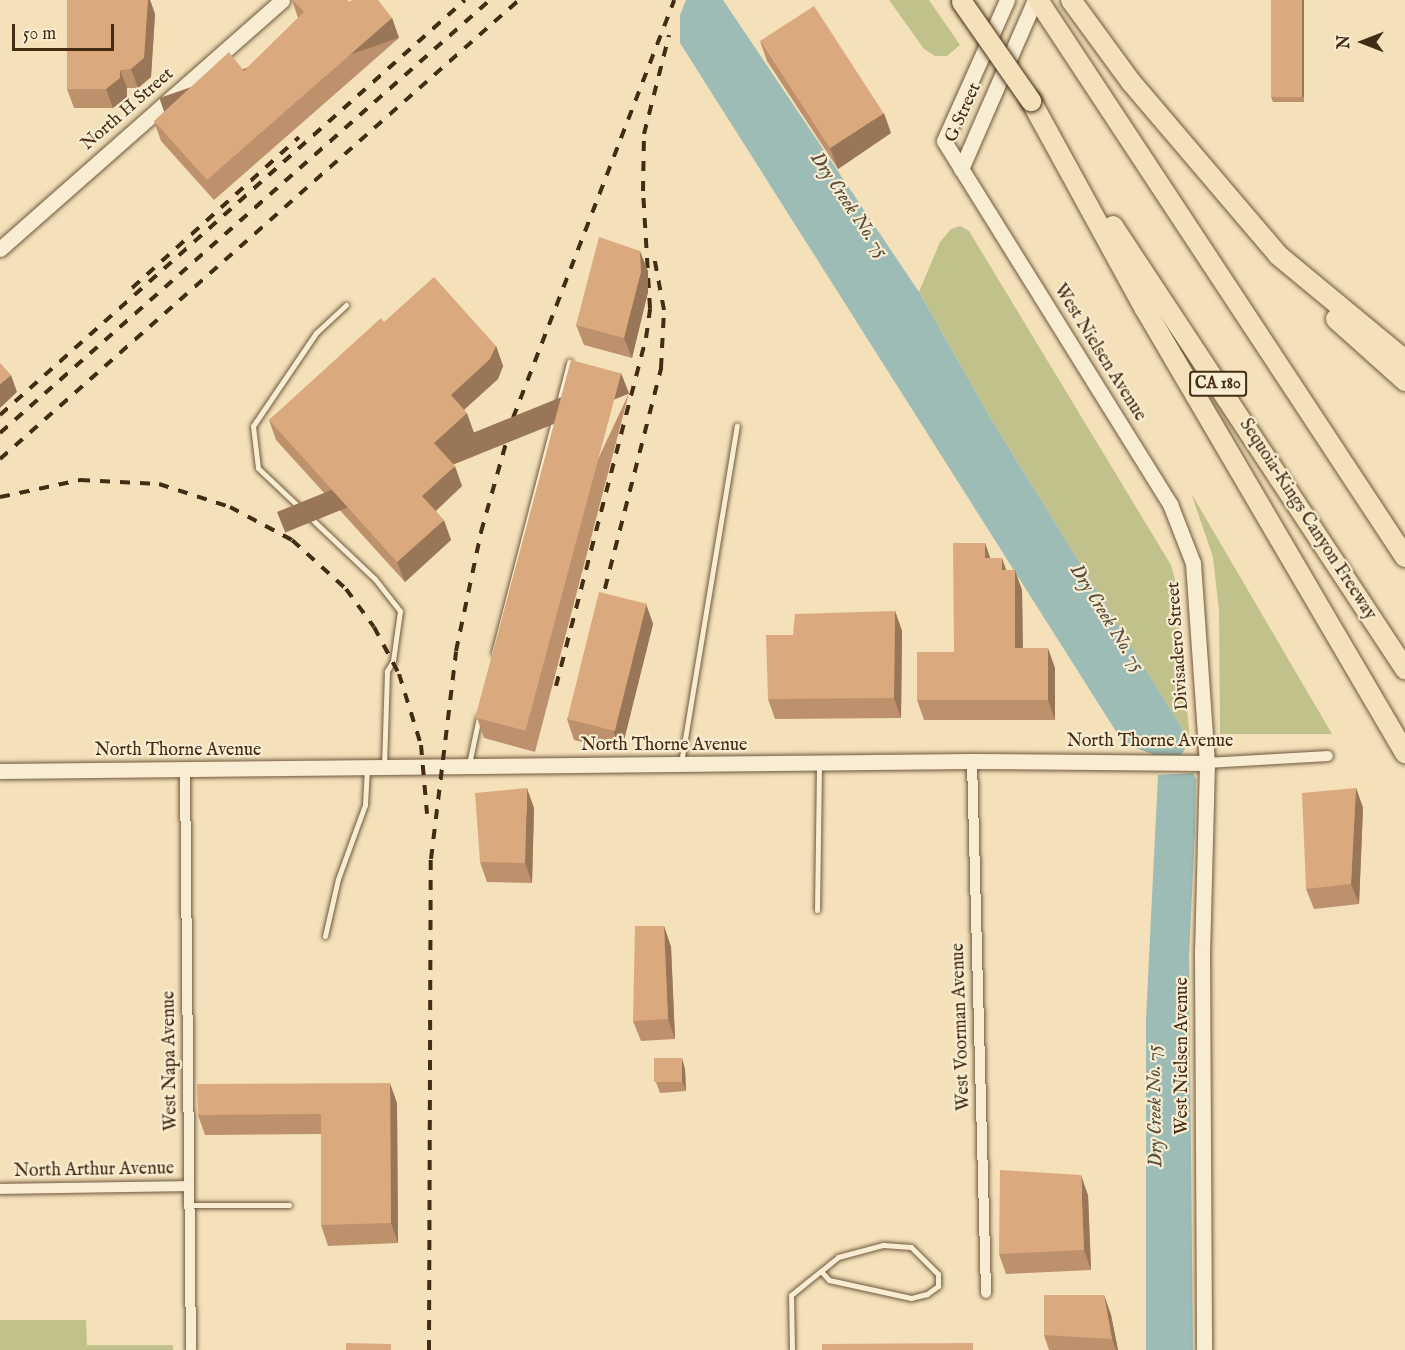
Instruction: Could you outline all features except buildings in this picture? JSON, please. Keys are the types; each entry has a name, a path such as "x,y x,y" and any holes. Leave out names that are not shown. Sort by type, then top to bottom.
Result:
{"highway":[{"path":"1036,0 1405,557"},
{"name":"CA 180","path":"961,1 1031,101"},
{"path":"1072,2 1131,82 1278,255 1335,318 1405,381"},
{"path":"1031,101 1145,309 1405,753"},
{"name":"Sequoia–Kings Canyon Freeway","path":"1031,101 1405,669"},
{"path":"1278,255 1405,360"},
{"path":"1253,492 1405,729"}],"street":[{"name":"North H Street","path":"0,249 282,0"},
{"name":"G Street","path":"961,169 944,141 1007,0"},
{"name":"G Street","path":"961,169 1036,0"},
{"name":"West Nielsen Avenue","path":"961,169 1170,504 1193,563"},
{"name":"Divisadero Street","path":"1193,563 1201,763"},
{"name":"North Thorne Avenue","path":"0,771 384,770 972,761 1201,763 1328,756"},
{"name":"West Voorman Avenue","path":"972,761 986,1293"},
{"name":"West Nielsen Avenue","path":"1201,763 1204,1350"},
{"name":"West Napa Avenue","path":"185,771 190,1350"},
{"name":"North Arthur Avenue","path":"0,1189 189,1186"}],"lane":[{"path":"346,305 316,333 253,426 258,468 375,579 400,612 393,661 387,671 384,770"},
{"path":"491,666 569,362"},
{"path":"681,765 737,426"},
{"path":"468,768 481,710"},
{"path":"817,910 819,765"},
{"path":"325,936 338,879 365,805 367,770"},
{"path":"189,1206 289,1205"},
{"path":"792,1350 791,1295 820,1271 838,1257 883,1245 911,1247 938,1274 938,1286 927,1294 911,1298 829,1280 820,1271"}],"green space":[{"path":"889,0 929,0 960,45 947,56 935,56 924,49"},
{"path":"960,226 969,231 1171,565 1175,579 1190,741 991,419 919,292 940,242 951,229"},
{"path":"1191,493 1332,734 1220,734 1219,611 1213,557"},
{"path":"0,1320 86,1320 87,1345 173,1345 173,1350 0,1350"}],"water":[{"name":"Dry Creek No. 75","path":"686,0 723,0 919,292 991,419 1190,741 1181,755 1155,755 1124,744 680,43 680,15"},
{"name":"Dry Creek No. 75","path":"1193,773 1196,779 1195,831 1189,955 1193,1350 1146,1350 1146,1019 1158,775"}],"railway":[{"path":"0,415 465,0"},
{"path":"0,433 490,0"},
{"path":"0,459 519,0"},
{"path":"429,1350 431,859 456,651 481,532 513,418 674,0"},
{"path":"556,686 646,338 650,308 643,191 644,134 669,35"},
{"path":"132,288 299,137"},
{"path":"600,608 661,368 664,310 653,251"},
{"path":"0,497 80,480 159,484 230,507 292,540 346,589 374,627 399,674 421,745 427,814"}]}
